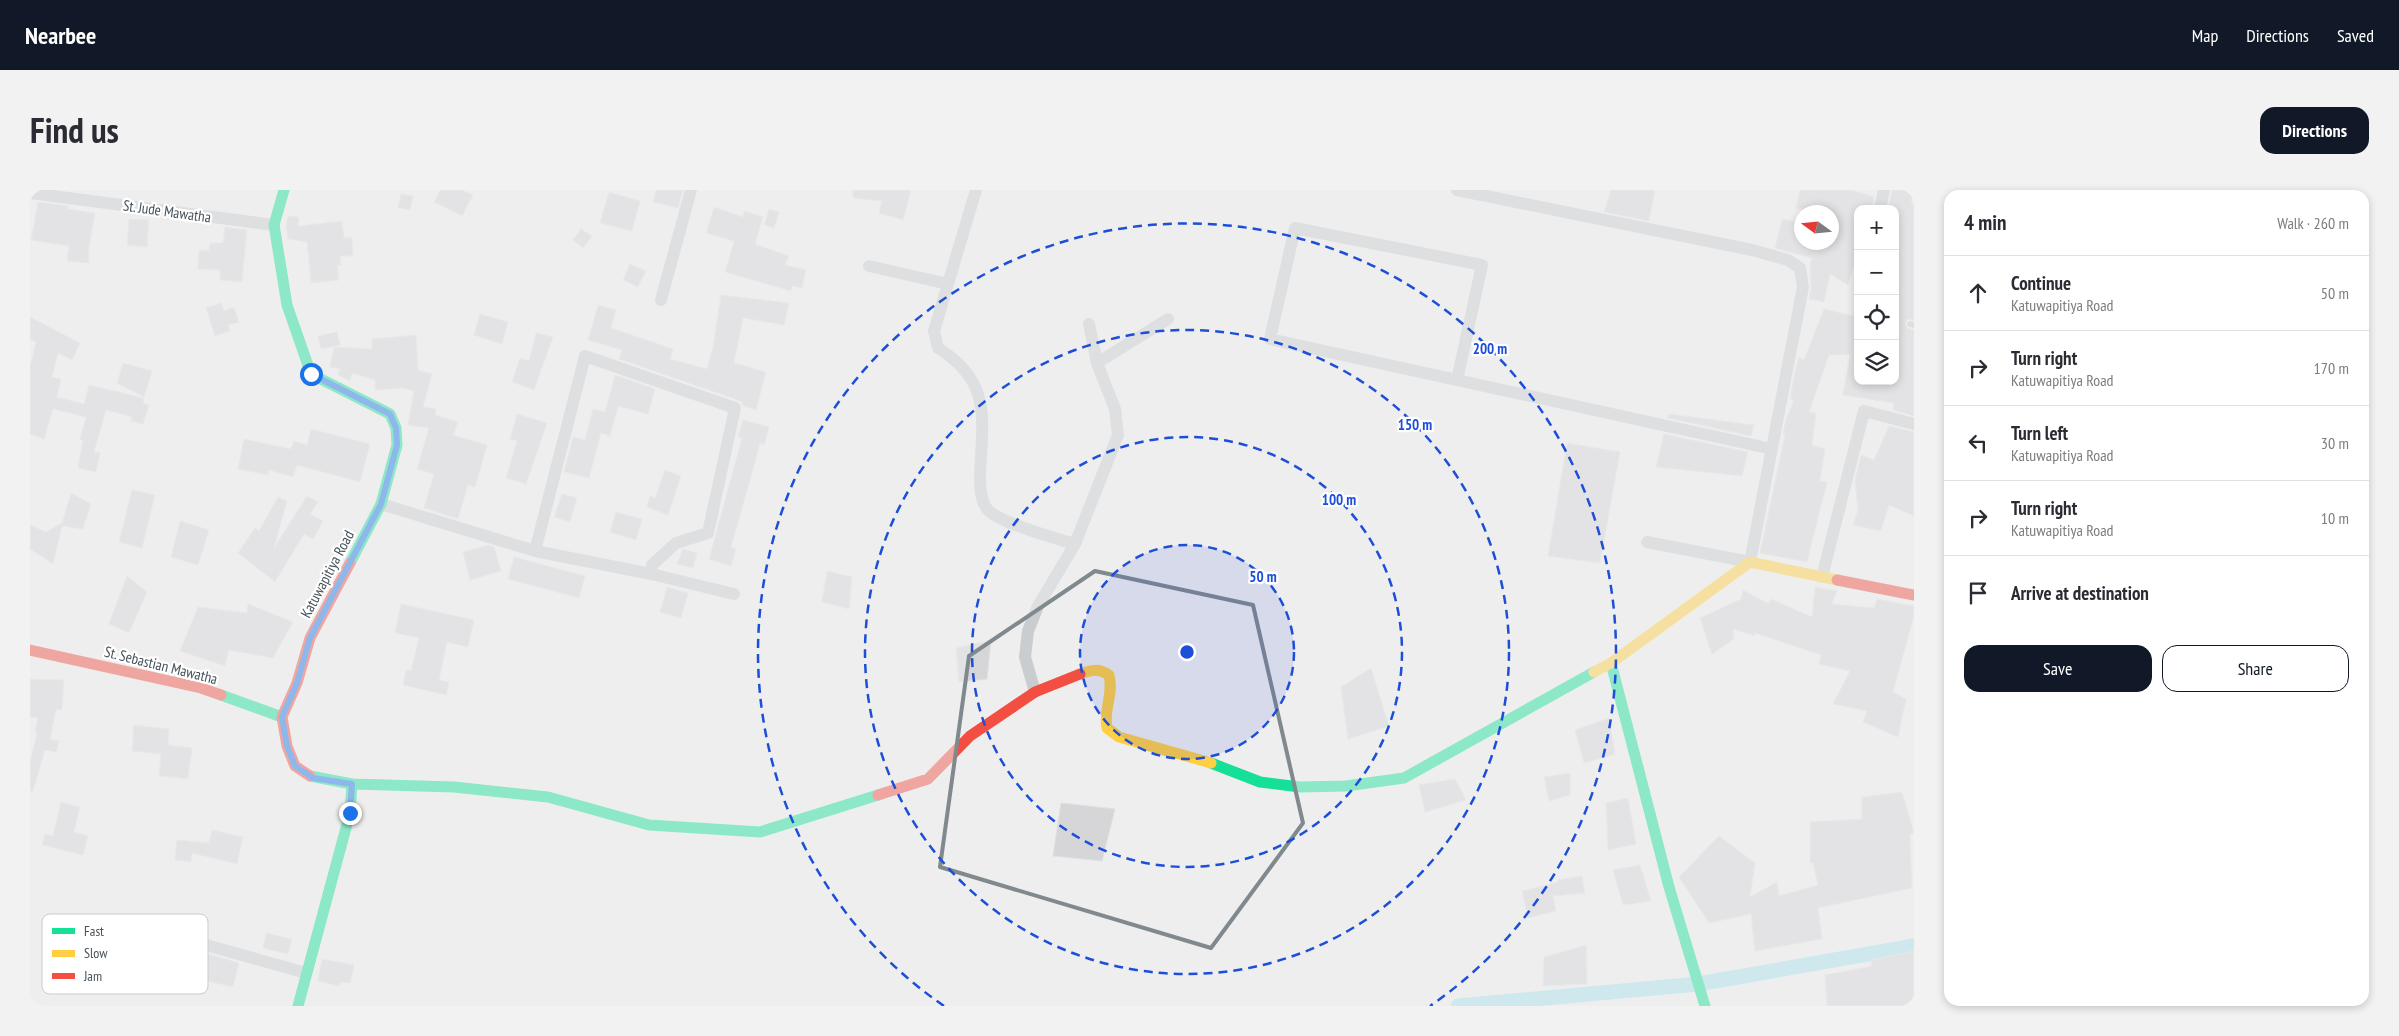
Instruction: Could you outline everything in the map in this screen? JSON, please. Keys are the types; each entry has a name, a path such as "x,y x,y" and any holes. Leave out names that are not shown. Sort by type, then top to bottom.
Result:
{"street":[{"name":"Katuwapitiya Road","path":"282,717 297,683 310,638 381,504 396,457 396,428 390,414 311,374 287,305 274,225 284,190"},
{"path":"661,300 691,190"},
{"path":"976,190 934,331 938,348 953,358 972,379 982,404 980,488 986,508 1002,518 1075,544"},
{"path":"282,717 287,746 295,766 313,778 352,784 454,787 548,797 649,825 760,832 928,779 970,736 1035,692 1091,670 1102,670 1109,675 1112,688 1105,717 1107,728 1119,738 1201,759 1260,782 1300,787 1346,786 1404,778 1611,663 1750,562 1803,287 1800,268 1788,260 1752,250 1457,190"},
{"path":"1881,205 1884,190"},
{"name":"St. Jude Mawatha","path":"30,193 274,225"},
{"path":"1457,380 1482,266 1295,228 1270,339 1457,380 1772,449"},
{"path":"869,266 948,284"},
{"path":"1097,363 1168,319"},
{"path":"1035,692 1025,657 1028,630 1038,606 1075,544 1118,435 1115,409 1097,363 1089,324"},
{"path":"534,551 585,356 735,408 708,533 676,543 652,566 652,574"},
{"path":"1822,577 1864,411 1914,424"},
{"path":"381,504 534,551 652,574 734,594"},
{"path":"1647,542 1914,595"},
{"name":"St. Sebastian Mawatha","path":"30,650 201,688 282,717"},
{"path":"1611,663 1669,887 1705,1006"},
{"path":"298,1006 350,813 352,784"},
{"path":"208,945 306,972"}],"highlighted area":[{"path":"1095,571 1253,605 1303,823 1211,948 940,867 969,656"}],"building":[{"path":"440,190 462,190 473,195 462,216 434,202"},
{"path":"656,190 683,190 678,208 653,202"},
{"path":"853,190 911,190 903,220 879,213 882,201 853,198"},
{"path":"1611,190 1655,190 1649,221 1604,212"},
{"path":"1800,190 1852,190 1874,197 1873,205 1854,205 1854,266 1848,285 1830,274 1824,302 1809,299 1812,258 1775,248 1782,219 1794,221 1794,250 1839,250 1839,205 1797,205"},
{"path":"1892,190 1914,190 1911,204 1914,204 1914,320 1908,319 1905,323 1907,328 1914,330 1914,416 1893,410 1894,403 1843,395 1850,354 1829,355 1809,412 1816,413 1812,445 1825,449 1820,481 1827,482 1807,562 1760,553 1785,434 1783,433 1794,400 1790,399 1795,371 1799,357 1804,360 1824,309 1854,316 1854,385 1899,385 1899,205 1889,205"},
{"path":"609,192 640,201 632,231 600,223"},
{"path":"401,194 413,196 410,210 398,208"},
{"path":"38,202 69,206 68,209 95,213 89,247 89,263 67,261 69,246 31,240"},
{"path":"714,207 743,217 744,211 763,217 755,244 789,256 785,265 806,270 802,288 792,286 791,291 725,272 734,241 706,233"},
{"path":"769,209 779,212 774,228 764,225"},
{"path":"288,216 299,217 298,226 342,221 344,238 352,237 353,256 340,256 341,265 337,265 339,280 311,283 307,242 288,239 286,226"},
{"path":"129,219 149,220 147,247 127,245"},
{"path":"225,227 247,230 242,282 220,280 220,270 198,269 199,250 209,251 210,243 223,243"},
{"path":"581,229 592,236 583,248 573,240"},
{"path":"630,264 646,271 638,287 623,280"},
{"path":"721,295 789,303 784,325 743,318 734,363 766,372 756,410 743,406 742,402 738,400 619,359 622,350 588,340 598,305 616,310 611,328 673,349 670,359 707,369 713,347"},
{"path":"221,303 224,311 234,307 239,322 228,325 230,331 215,336 206,308"},
{"path":"480,314 508,322 502,344 474,335"},
{"path":"30,317 80,343 72,360 58,353 52,377 61,379 57,397 84,404 89,385 144,398 143,403 149,405 143,424 131,421 132,417 106,410 94,452 100,453 96,472 78,468 83,440 80,439 86,417 53,409 44,439 30,434 30,366 36,342 30,339"},
{"path":"337,332 340,345 321,349 318,336"},
{"path":"536,333 553,337 534,390 512,382 520,358 529,361"},
{"path":"416,335 418,370 432,374 423,407 436,409 435,415 458,422 453,435 487,445 475,487 468,485 458,519 424,508 434,474 417,469 429,428 408,425 414,391 402,388 375,390 375,380 352,373 350,381 338,375 340,369 330,367 334,347 372,349 372,339"},
{"path":"123,363 152,371 144,397 117,383"},
{"path":"615,375 655,389 648,414 618,406 610,436 601,433 589,478 564,472 573,437 585,440 593,409 605,412"},
{"path":"517,414 547,423 526,484 506,478 517,441 510,439"},
{"path":"1669,414 1754,425 1751,436 1668,418"},
{"path":"743,420 769,427 764,445 760,443 731,547 736,549 731,566 709,559 742,438 738,437"},
{"path":"1889,426 1914,432 1914,516 1889,505 1881,531 1853,525 1858,510 1855,481 1861,455 1874,460"},
{"path":"311,429 370,444 360,482 297,465 293,477 269,470 268,475 238,469 244,439 291,449 294,441 307,445"},
{"path":"1664,434 1748,452 1742,476 1656,467"},
{"path":"1567,443 1620,452 1600,563 1548,556"},
{"path":"665,470 681,476 668,515 647,507 650,496 655,498"},
{"path":"132,490 155,495 142,548 119,542"},
{"path":"71,493 91,504 83,529 62,526 53,564 30,549 30,525 46,532 62,523"},
{"path":"562,494 577,498 570,522 554,517"},
{"path":"307,496 318,502 310,514 323,521 313,539 304,534 275,582 238,553 255,528 259,531 278,497 287,501 274,548"},
{"path":"616,512 642,519 636,540 610,532"},
{"path":"180,521 209,530 198,565 171,557"},
{"path":"488,545 494,547 501,571 470,580 463,552"},
{"path":"683,549 697,553 693,568 677,564"},
{"path":"514,557 585,576 579,598 508,579"},
{"path":"827,571 852,577 849,609 822,602"},
{"path":"127,576 147,592 129,633 109,624"},
{"path":"667,587 688,593 681,618 660,612"},
{"path":"1815,587 1837,591 1832,604 1874,608 1877,599 1914,606 1914,616 1893,692 1906,699 1898,737 1863,722 1867,711 1833,704 1850,671 1819,664 1821,655 1755,633 1755,636 1733,629 1734,639 1712,654 1700,618 1741,599 1743,590 1769,604 1771,599 1812,617"},
{"path":"248,604 293,622 273,658 229,650 225,666 180,651 198,607 247,613"},
{"path":"401,604 474,620 468,647 447,642 439,680 449,682 446,695 403,685 406,670 411,671 419,638 395,633"},
{"path":"991,640 987,679 959,682 956,648"},
{"path":"1371,668 1389,726 1348,739 1341,687"},
{"path":"30,679 64,680 62,710 56,709 50,739 59,741 56,752 45,750 33,791 30,791 30,762 37,733 35,732 38,718 30,717"},
{"path":"1609,718 1615,754 1584,763 1575,730"},
{"path":"134,725 169,729 168,745 192,748 188,779 159,776 161,754 132,751"},
{"path":"1570,773 1570,795 1549,801 1544,777"},
{"path":"1455,779 1466,800 1425,812 1419,785"},
{"path":"1902,792 1914,833 1910,834 1912,888 1818,908 1822,939 1755,951 1751,914 1709,923 1679,877 1719,836 1755,863 1750,897 1777,882 1779,896 1818,885 1813,863 1810,863 1810,822 1862,819 1862,797"},
{"path":"1628,798 1636,844 1608,850 1606,803"},
{"path":"61,802 80,807 74,832 88,836 83,855 42,845 45,834 53,836"},
{"path":"1061,803 1115,809 1102,861 1053,856"},
{"path":"212,830 243,837 237,864 192,853 191,862 175,860 177,840 209,843"},
{"path":"1640,865 1651,901 1623,905 1613,870"},
{"path":"1582,876 1585,893 1553,896 1556,911 1528,918 1522,891 1558,882 1558,880"},
{"path":"266,933 292,939 288,954 263,948"},
{"path":"1586,945 1587,984 1543,986 1544,957"},
{"path":"1914,951 1914,1006 1827,1006 1825,975 1872,966 1871,960"},
{"path":"208,954 239,963 233,987 208,981"},
{"path":"322,959 354,965 350,983 340,982 339,986 318,981"}],"waterway":[{"path":"1458,1006 1698,984 1914,946"}],"traffic: fast":[{"path":"284,190 274,225 287,305 311,374 390,414 396,428 397,445 381,504 350,563"},
{"path":"1611,663 1669,887 1705,1006"},
{"path":"1211,763 1260,782 1300,787 1346,786 1404,778 1594,672"},
{"path":"221,695 282,717"},
{"path":"310,776 352,784 454,787 548,797 649,825 760,832 878,795"},
{"path":"298,1006 350,813 352,784"}],"traffic: slow":[{"path":"1594,672 1611,663 1750,562 1837,580"},
{"path":"1080,674 1095,670 1109,675 1110,689 1106,715 1107,728 1119,737 1211,763"}],"traffic: jam":[{"path":"310,776 295,766 287,746 282,717 297,683 310,638 350,563"},
{"path":"1837,580 1914,595"},
{"path":"30,650 201,688 221,695"},
{"path":"878,795 928,779 970,736 1035,692 1080,674"}],"route":[{"path":"311,374 390,414 396,428 396,457 381,504 310,638 297,683 282,717 287,746 295,766 313,778 352,784 350,813"}]}
